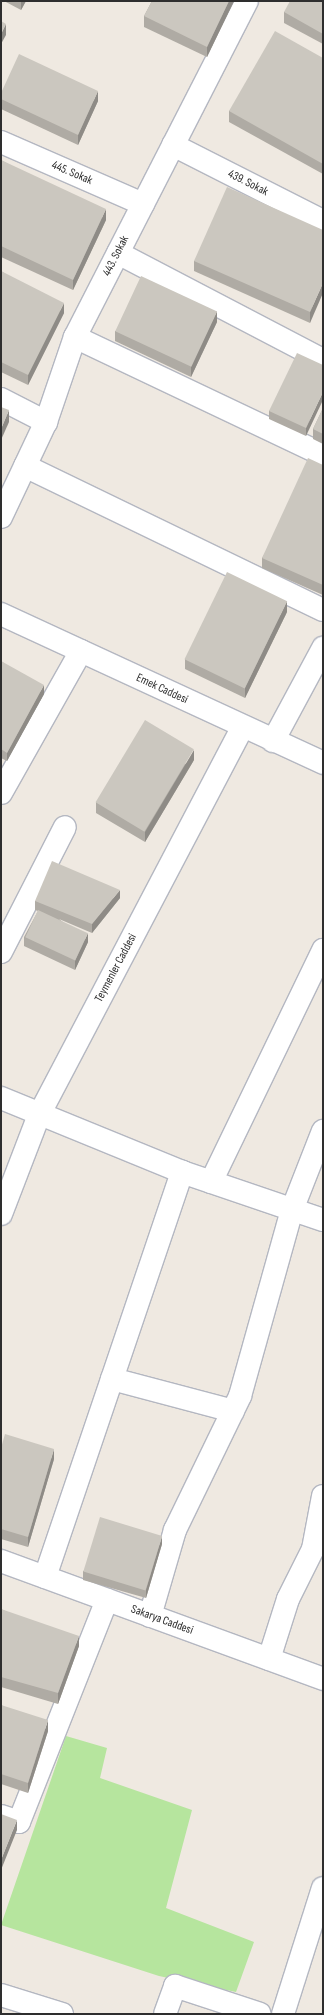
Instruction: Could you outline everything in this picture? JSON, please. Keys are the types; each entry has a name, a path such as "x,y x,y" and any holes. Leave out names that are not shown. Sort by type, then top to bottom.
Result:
{"street":[{"name":"443. Sokak","path":"1,517 46,422 75,337 247,1"},
{"name":"445. Sokak","path":"1,142 143,204"},
{"name":"439. Sokak","path":"173,145 323,221"},
{"path":"118,253 323,360"},
{"path":"75,337 323,455"},
{"path":"1,400 46,422"},
{"path":"25,466 323,610"},
{"name":"Emek Caddesi","path":"1,614 323,763"},
{"path":"273,741 323,648"},
{"path":"1,793 81,651"},
{"name":"Teymenler Caddesi","path":"1,1214 38,1115 243,727"},
{"path":"1,952 65,827"},
{"path":"210,1182 323,950"},
{"path":"1,1098 38,1115 182,1172 323,1220"},
{"path":"150,1616 176,1530 240,1396 292,1210 323,1131"},
{"path":"45,1577 182,1172"},
{"path":"112,1379 233,1411"},
{"path":"269,1659 288,1599 313,1549 323,1496"},
{"name":"Sakarya Caddesi","path":"1,1561 323,1679"},
{"path":"1,1816 19,1822 107,1600"},
{"path":"283,2014 323,1888"},
{"path":"165,2014 176,1986 260,2014"},
{"path":"1,1995 49,2012"}],"green space":[{"path":"66,1736 107,1748 100,1778 192,1810 166,1908 254,1942 236,1992 159,1976 1,1925"}],"building":[{"path":"152,1 229,1 207,47 144,16"},
{"path":"290,1 323,1 323,34 284,12"},
{"path":"1,21 6,24 1,34"},
{"path":"275,31 323,58 323,164 229,111"},
{"path":"19,54 98,91 78,135 1,99 1,93"},
{"path":"1,160 106,209 73,280 1,246"},
{"path":"227,187 323,230 323,283 310,312 194,261"},
{"path":"1,271 64,303 28,375 1,362"},
{"path":"141,276 217,311 191,367 115,331"},
{"path":"297,353 323,365 323,392 306,428 269,411"},
{"path":"1,407 9,410 1,429"},
{"path":"323,408 323,434 313,429"},
{"path":"308,458 323,465 323,585 262,558"},
{"path":"227,572 287,601 245,689 184,659"},
{"path":"1,661 44,685 7,753 1,749"},
{"path":"145,720 194,749 144,832 96,802"},
{"path":"52,861 120,890 92,924 35,901"},
{"path":"38,910 88,933 75,960 25,937"},
{"path":"5,1434 54,1449 28,1537 1,1529 1,1448"},
{"path":"100,1517 162,1536 145,1591 83,1572"},
{"path":"1,1609 79,1636 58,1693 1,1677"},
{"path":"1,1705 48,1720 28,1783 1,1774"},
{"path":"1,1814 17,1820 1,1860"}]}
